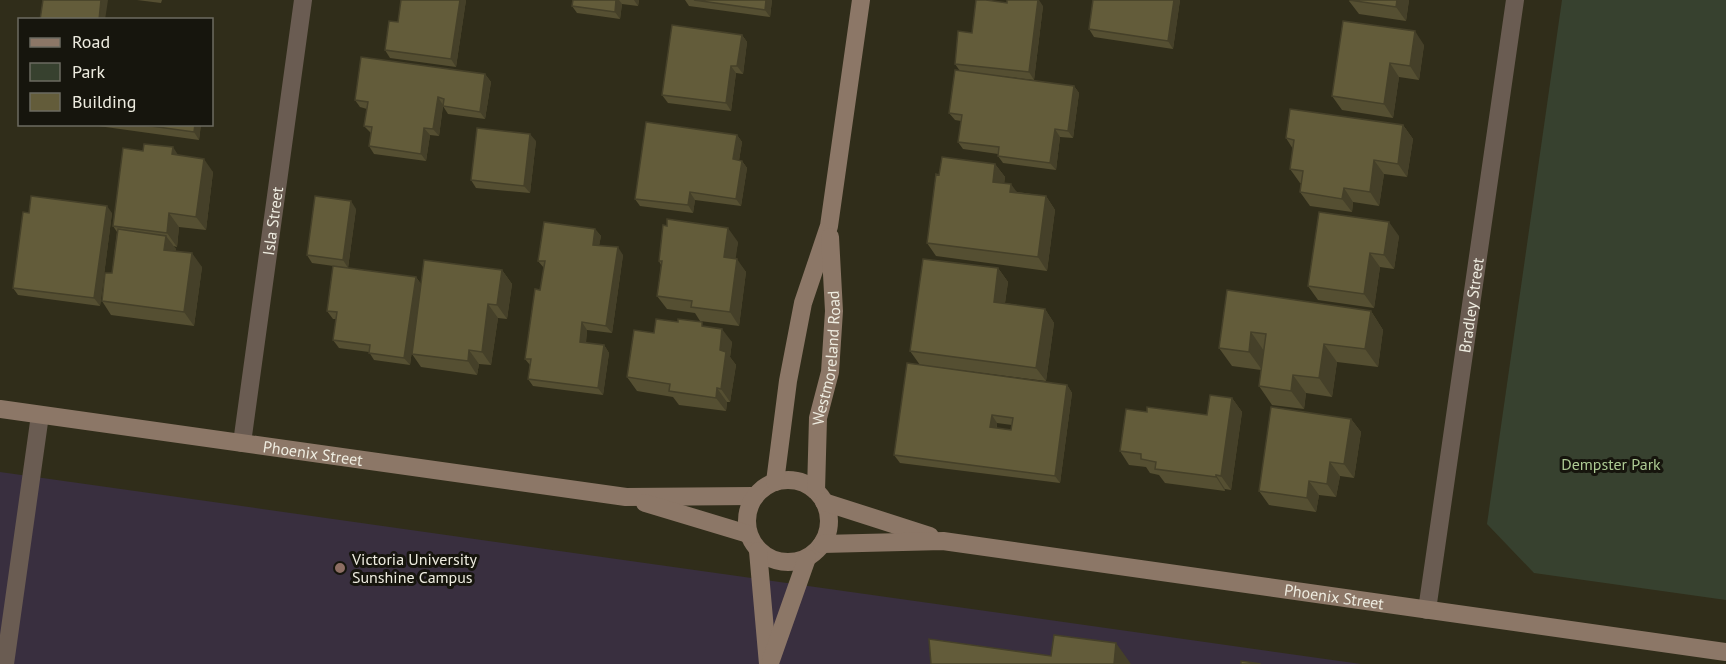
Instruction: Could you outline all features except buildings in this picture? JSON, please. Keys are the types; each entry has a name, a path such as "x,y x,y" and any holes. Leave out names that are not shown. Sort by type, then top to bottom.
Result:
{"street":[{"name":"Isla Street","path":"242,443 303,0"},
{"name":"Westmoreland Road","path":"775,482 788,381 803,303 829,226 861,0"},
{"name":"Bradley Street","path":"1427,610 1515,0"},
{"name":"Westmoreland Road","path":"820,496 818,418 830,372 834,311 829,226"},
{"name":"Phoenix Street","path":"0,409 626,497 754,496"},
{"path":"5,664 40,415"},
{"path":"786,480 807,485 820,496 828,512 829,523 827,534 816,552 795,562 781,562 758,551 748,534 746,520 748,508 754,496 767,485 786,480"},
{"name":"Phoenix Street","path":"820,496 943,541"},
{"name":"Phoenix Street","path":"626,497 748,534"},
{"name":"Phoenix Street","path":"822,544 943,541 1726,652"},
{"path":"758,551 769,664"},
{"path":"769,664 807,558"}],"shaded area":[{"name":"Victoria University Sunshine Campus","path":"0,472 1361,664 0,664"}],"green space":[{"name":"Dempster Park","path":"1562,0 1726,0 1726,600 1534,573 1487,524"}],"place":[{"name":"Victoria University Sunshine Campus","path":"340,568"}]}
